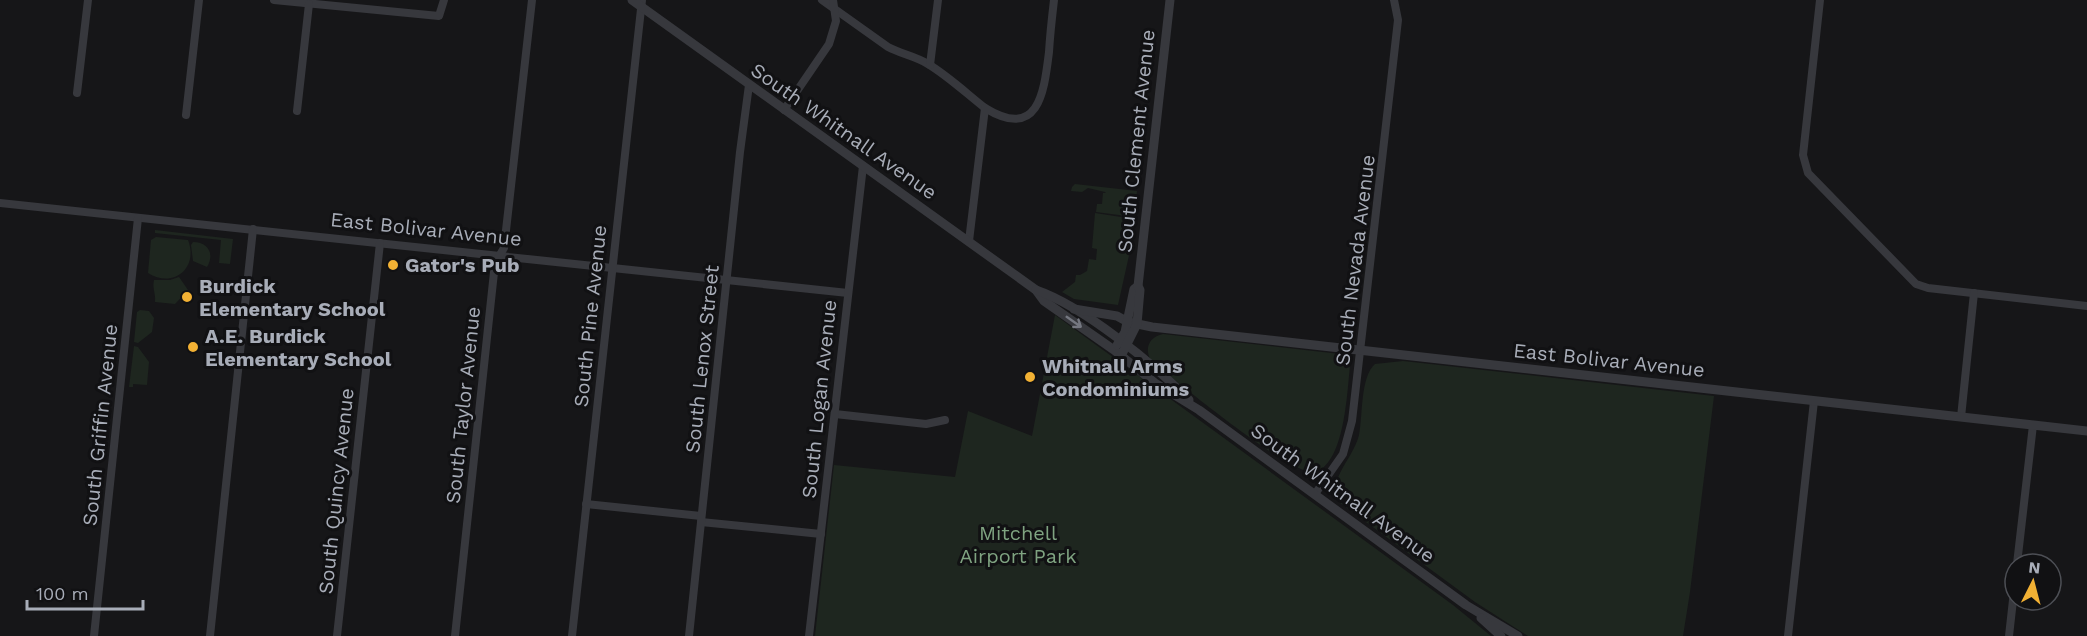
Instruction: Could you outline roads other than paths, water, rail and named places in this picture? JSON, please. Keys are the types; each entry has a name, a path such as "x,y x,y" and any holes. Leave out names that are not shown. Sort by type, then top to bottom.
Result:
{"street":[{"path":"77,93 88,0"},
{"path":"186,115 199,0"},
{"path":"274,0 440,16 444,0"},
{"name":"South Taylor Avenue","path":"455,636 495,262 504,248 532,0"},
{"name":"South Whitnall Avenue","path":"632,0 642,4 749,85 1036,290 1074,309 1124,344 1173,382 1199,410"},
{"path":"822,0 834,4 888,47 930,65 997,116 1014,119 1029,114 1039,102 1045,84 1054,0"},
{"path":"930,65 938,0"},
{"name":"South Clement Avenue","path":"1118,353 1124,344 1125,332 1133,323 1134,289 1138,286 1170,0"},
{"name":"South Nevada Avenue","path":"1315,494 1343,454 1353,422 1398,20 1394,0"},
{"path":"1820,0 1803,155 1806,168 1812,177 1916,284 1928,288 2087,306"},
{"path":"297,111 309,4"},
{"name":"South Pine Avenue","path":"572,636 642,4"},
{"path":"784,110 829,44 836,21 834,4"},
{"name":"South Lenox Street","path":"689,636 749,85"},
{"path":"969,241 985,108"},
{"name":"South Logan Avenue","path":"809,636 863,166"},
{"name":"East Bolivar Avenue","path":"0,203 848,293"},
{"name":"South Griffin Avenue","path":"94,636 138,218"},
{"path":"210,636 253,230"},
{"name":"South Quincy Avenue","path":"337,636 380,243"},
{"name":"South Whitnall Avenue","path":"1036,290 1044,301 1118,353 1155,383 1199,410 1466,604 1518,636"},
{"path":"1961,417 1974,293"},
{"name":"East Bolivar Avenue","path":"1074,309 1117,316 1133,323 1152,327 2087,431"},
{"path":"1788,636 1814,401"},
{"path":"835,414 926,424 945,420"},
{"path":"2018,552 2033,425"},
{"path":"585,504 821,534"},
{"name":"South Whitnall Avenue","path":"1466,604 1501,636"},
{"path":"2009,636 2012,612"}],"place":[{"name":"Gator's Pub","path":"393,265"},
{"name":"Burdick Elementary School","path":"187,297"},
{"name":"A.E. Burdick Elementary School","path":"193,347"},
{"name":"Whitnall Arms Condominiums","path":"1030,377"}],"park label":[{"name":"Mitchell Airport Park","path":"1018,544"}]}
